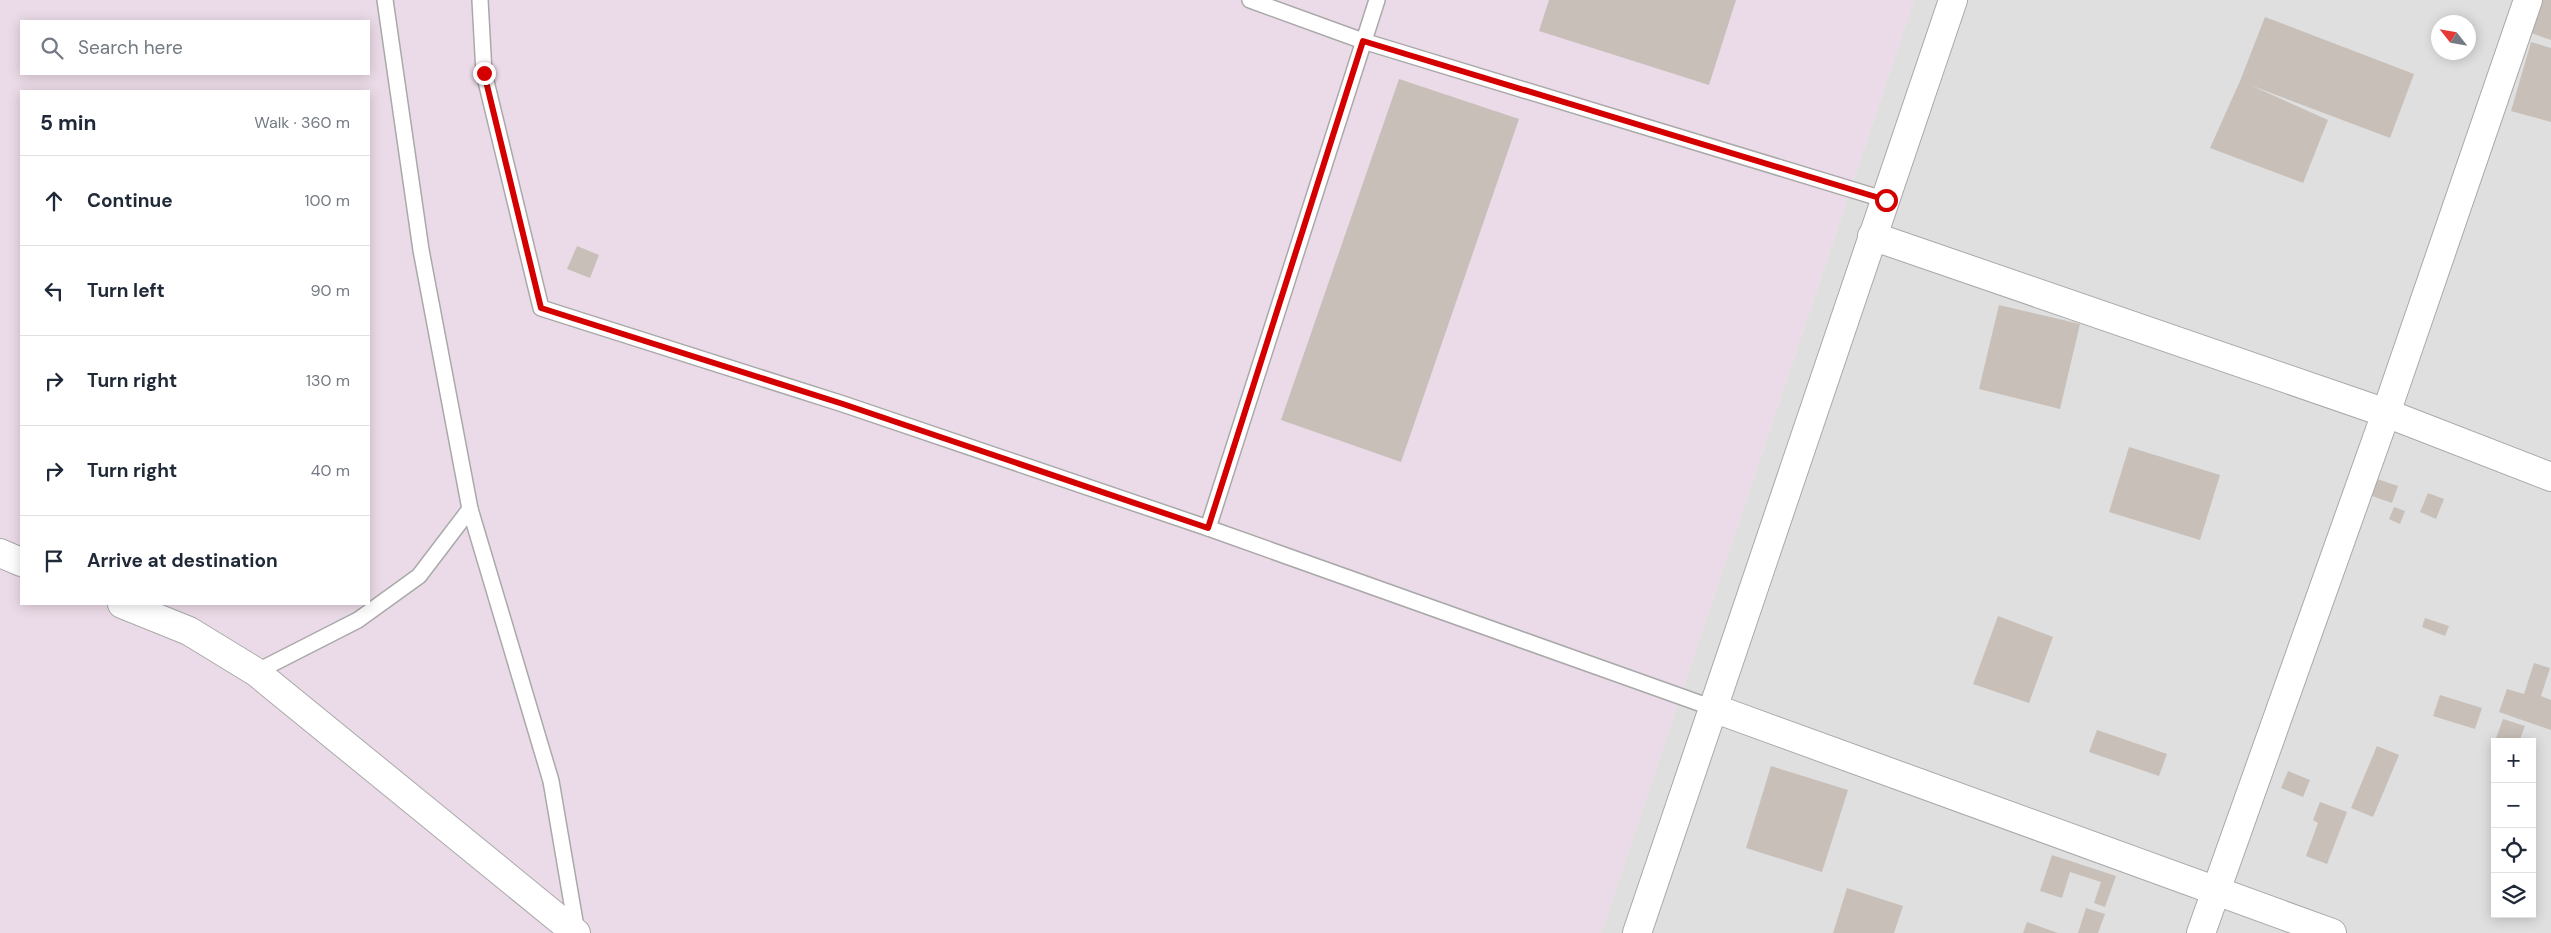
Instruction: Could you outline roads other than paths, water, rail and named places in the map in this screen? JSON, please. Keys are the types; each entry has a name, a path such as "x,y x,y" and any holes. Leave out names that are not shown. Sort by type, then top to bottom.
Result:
{"street":[{"path":"1637,933 1953,0"},
{"path":"2201,933 2386,413 2528,0"},
{"path":"1872,236 2386,413 2551,477"},
{"path":"0,553 20,562"},
{"path":"124,605 189,631 256,672 577,933"},
{"path":"1712,708 2332,933"}],"lane":[{"path":"385,0 421,250 470,509 552,781 577,933"},
{"path":"480,0 484,73 541,308 843,404 1208,528 1712,708"},
{"path":"1250,0 1363,41 1886,200"},
{"path":"1208,528 1377,0"},
{"path":"256,672 358,620 419,576 470,509"}]}
